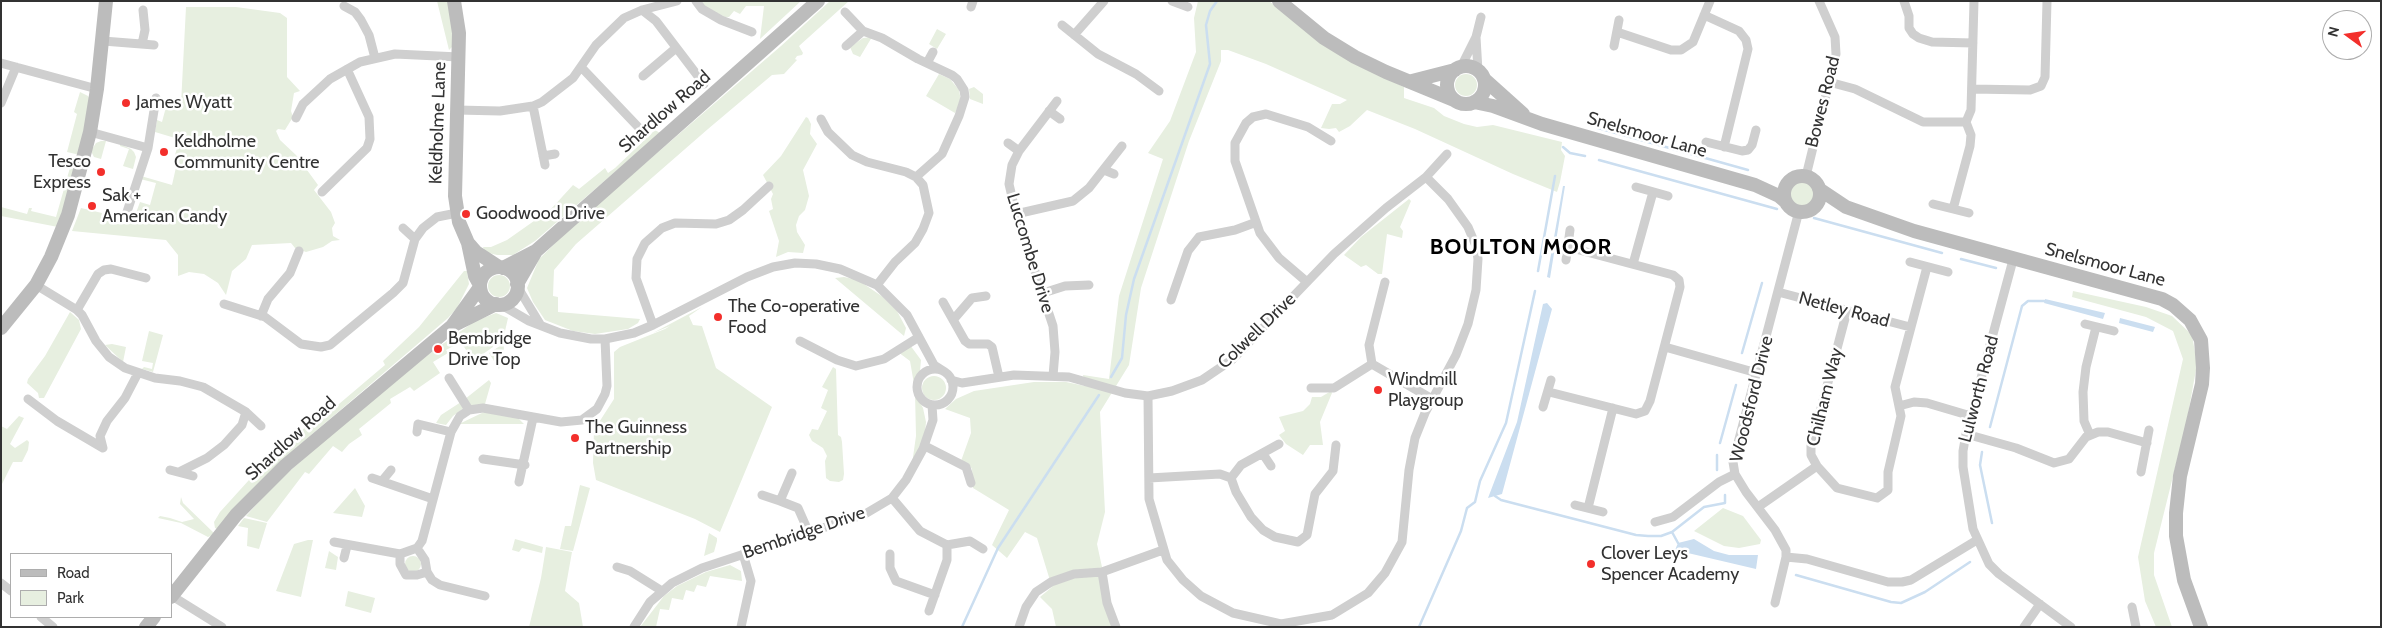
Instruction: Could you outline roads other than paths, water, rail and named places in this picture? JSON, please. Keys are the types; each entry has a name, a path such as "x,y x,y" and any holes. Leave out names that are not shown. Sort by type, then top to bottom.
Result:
{"street":[{"path":"1,328 36,285 51,258 68,216 90,132 103,41 106,1"},
{"name":"Keldholme Lane","path":"455,1 459,33 454,170 457,213 480,286"},
{"path":"457,110 500,110 533,106 566,84 582,68 596,45 624,18 642,10 677,1"},
{"path":"696,1 702,9 721,20 752,32"},
{"name":"Shardlow Road","path":"501,267 536,251 818,1"},
{"path":"1074,36 1104,1"},
{"path":"1172,1 1188,7"},
{"path":"1279,1 1324,38 1355,57 1464,104 1474,102 1482,95 1476,37"},
{"path":"1617,32 1672,50 1680,50 1692,42 1710,1"},
{"name":"Bowes Road","path":"1806,176 1836,54 1835,37 1819,1"},
{"path":"1904,1 1909,16 1909,28 1913,34 1932,42 1972,43"},
{"path":"1953,209 1970,146 1971,134 1966,122 1971,110 1974,1"},
{"path":"1972,89 2030,90 2041,86 2045,77 2047,1"},
{"path":"344,6 355,12 361,20 369,35 375,58"},
{"path":"142,44 144,30 143,10"},
{"path":"642,10 656,21 704,84"},
{"path":"845,12 863,31 882,38 957,79 965,97 953,132 942,154 916,177"},
{"path":"1704,15 1738,31 1746,40 1748,49 1724,147"},
{"path":"1454,100 1448,88 1448,81 1476,37 1481,17"},
{"path":"1614,46 1619,20"},
{"path":"1062,25 1098,54 1136,74 1159,91"},
{"path":"846,46 863,31"},
{"path":"103,41 154,45"},
{"path":"643,76 676,48"},
{"path":"927,63 933,52"},
{"path":"296,118 303,104 330,79 360,62 395,54 459,58"},
{"path":"1,62 97,89"},
{"path":"1412,81 1470,66 1481,75"},
{"path":"1,103 16,67"},
{"path":"582,68 642,131"},
{"path":"322,192 367,148 370,139 369,116 346,69"},
{"name":"Snelsmoor Lane","path":"1481,75 1507,102 1530,120"},
{"path":"1829,82 1855,89 1923,122 1966,122"},
{"path":"126,215 148,148 156,98"},
{"name":"Luccombe Drive","path":"1053,376 1055,352 1053,326 1016,214 1009,184 1012,165 1019,150 1057,101"},
{"name":"Snelsmoor Lane","path":"1474,102 1755,185 1779,196 1786,202"},
{"path":"533,106 545,165"},
{"path":"1049,111 1060,119"},
{"path":"1307,282 1279,258 1266,243 1254,223 1235,161 1235,143 1246,123 1253,117 1266,114 1308,127 1331,141"},
{"path":"822,119 828,132 852,155 868,162 892,167 916,177 923,185 927,197 929,213 924,229 915,243 895,262 877,285"},
{"path":"1706,142 1735,150 1748,150 1752,145 1756,130"},
{"path":"90,132 148,148"},
{"path":"1008,143 1019,150"},
{"path":"1016,214 1073,201 1082,195 1122,146"},
{"path":"543,156 555,154"},
{"name":"Colwell Drive","path":"950,380 962,383 1014,375 1069,377 1125,393 1148,396 1172,391 1202,380 1233,359 1358,232 1426,177 1447,154"},
{"path":"1104,170 1114,174"},
{"path":"1797,176 1806,176 1814,181 1819,189 1819,200 1806,210 1786,202 1784,191 1789,181 1797,176"},
{"path":"1148,396 1149,499 1167,560 1183,580 1217,606 1233,613 1281,625 1332,615 1368,593 1385,573 1402,542 1411,460 1417,434 1432,399 1451,366 1468,324 1479,272 1476,246 1468,227 1448,199 1426,177"},
{"name":"Snelsmoor Lane","path":"1755,185 1772,185 1789,181"},
{"path":"653,325 638,288 635,274 639,253 645,243 658,231 675,223 716,224 729,220 759,202 769,186"},
{"path":"1636,187 1668,196"},
{"name":"Snelsmoor Lane","path":"1819,189 1846,206 1914,231 2014,260 2162,299 2181,310 2196,329 2203,350 2204,368 2202,384 2180,476 2176,513 2176,536 2184,580 2201,627"},
{"path":"1633,264 1653,192"},
{"path":"1933,204 1969,213"},
{"name":"Snelsmoor Lane","path":"1806,210 1846,206"},
{"name":"Woodsford Drive","path":"1786,557 1783,542 1746,492 1735,474 1733,462 1778,292 1806,210"},
{"path":"224,304 263,319 301,344 320,347 330,345 403,283 415,240 429,222 437,217 457,213"},
{"path":"1171,300 1188,251 1199,237 1235,230 1254,223"},
{"path":"403,228 415,240"},
{"path":"1566,260 1570,230"},
{"name":"Keldholme Lane","path":"468,243 476,252 501,267"},
{"path":"1549,392 1636,414 1645,411 1680,287 1679,282 1673,275 1568,248"},
{"path":"263,319 268,299 290,273 299,251"},
{"name":"Shardlow Road","path":"517,285 536,251"},
{"name":"Lulworth Road","path":"2014,260 1966,434 1962,451 1963,467 1977,540 1989,564 1998,574 2071,627"},
{"path":"1910,262 1948,272"},
{"path":"540,324 517,285 513,274 501,267 487,271 480,286 485,299 529,321 572,336 605,338 634,333 653,325 747,277 795,263 816,264 840,269 877,285 907,315 934,365 950,380"},
{"name":"Chilham Way","path":"1847,311 1810,455 1817,466 1837,488 1877,498 1883,496 1888,490 1888,472 1900,416 1895,387 1927,267"},
{"path":"77,310 98,274 104,270 111,269 146,278"},
{"path":"1372,364 1369,345 1385,282"},
{"path":"36,285 77,310 82,315 96,341 109,357 138,373 203,387 246,412 261,426"},
{"path":"498,304 513,298 517,285"},
{"path":"1042,293 1065,286 1089,285"},
{"name":"Shardlow Road","path":"452,326 480,286"},
{"name":"Netley Road","path":"1778,292 1910,327"},
{"path":"954,320 972,298 986,296"},
{"path":"942,302 965,341 969,344 988,344 992,347 999,377"},
{"name":"Shardlow Road","path":"172,596 236,515 286,465 452,326 498,304"},
{"path":"2085,324 2114,331"},
{"path":"2090,435 2084,421 2083,392 2086,366 2096,327"},
{"path":"800,341 837,360 856,366 884,359 919,337"},
{"path":"334,542 347,546 368,547 400,554 417,548 422,541 451,432 460,416 470,410 483,408 533,418 572,422 582,420 597,409 607,386 605,338"},
{"path":"1664,347 1758,373"},
{"path":"924,349 924,372 918,380 917,390 923,400 932,405 947,400 950,380"},
{"path":"1372,364 1432,399"},
{"path":"1311,388 1334,388 1372,364"},
{"path":"924,372 938,369 950,380"},
{"path":"28,398 57,421 103,448 100,436 107,421 125,398 138,373"},
{"path":"449,378 470,410"},
{"path":"1543,407 1551,380"},
{"path":"1899,406 1914,402 1927,403 1971,416"},
{"name":"Bembridge Drive","path":"634,627 650,602 662,591 672,583 702,568 865,514 892,498 906,480 924,446 932,420 932,405"},
{"path":"1588,508 1613,408"},
{"path":"180,471 207,458 224,445 242,425 246,412"},
{"path":"519,482 525,465 533,418"},
{"path":"417,432 418,424 451,432"},
{"path":"2141,472 2149,430"},
{"path":"1966,434 2017,448 2054,462 2064,461 2073,456 2090,435 2105,432 2147,443"},
{"path":"1231,478 1241,465 1250,458 1263,454 1279,444"},
{"path":"1231,478 1236,492 1251,517 1262,530 1275,537 1298,542 1307,535 1315,494 1333,471 1336,445"},
{"path":"924,446 966,467 971,483"},
{"path":"1263,454 1271,466"},
{"path":"483,459 525,465"},
{"path":"1758,507 1817,466"},
{"path":"170,470 194,476"},
{"path":"382,481 391,470"},
{"path":"780,501 792,473"},
{"path":"1149,478 1220,474 1231,478"},
{"path":"1655,522 1673,517 1719,482 1735,474"},
{"path":"372,478 432,499"},
{"path":"762,495 798,508 809,533"},
{"path":"892,498 920,531 947,545 970,541 983,549"},
{"path":"1575,505 1603,512"},
{"path":"1775,603 1786,557 1807,559 1888,582 1902,582 1910,580 1977,540"},
{"path":"929,611 948,560 947,545"},
{"path":"344,558 347,546"},
{"path":"417,548 425,560 427,572 432,580 440,585 485,596"},
{"path":"1019,627 1026,607 1036,592 1051,582 1074,574 1102,572 1164,550"},
{"path":"400,554 400,564 406,574 417,575 427,572"},
{"path":"742,627 751,581 743,554"},
{"path":"890,554 890,568 896,581 935,595"},
{"path":"617,567 630,571 662,591"},
{"path":"1102,572 1107,603 1116,627"},
{"path":"172,596 222,627"},
{"path":"2024,627 2040,604"},
{"path":"2132,607 2136,627"},
{"path":"42,618 53,627"}],"water":[{"path":"1563,186 1565,186 1550,278 1547,277"},
{"path":"2045,299 2105,313 2103,319 2044,303"},
{"path":"1547,303 1552,309 1502,494 1488,498 1517,422 1543,304"},
{"path":"2120,318 2155,327 2153,332 2119,323"},
{"path":"1694,539 1714,551 1729,555 1758,555 1756,569 1675,550 1678,543"}],"waterway":[{"path":"1111,377 1122,358 1126,315 1134,279 1210,64 1206,25 1210,11 1217,1"},
{"path":"1598,128 1748,170"},
{"path":"1563,147 1570,153 1585,156"},
{"path":"1599,160 1777,209"},
{"path":"1538,271 1555,176"},
{"path":"1814,218 1942,253"},
{"path":"1961,259 1996,268"},
{"path":"1742,353 1762,283"},
{"path":"1419,627 1461,531 1467,508 1475,502 1480,481 1506,423 1535,291"},
{"path":"1990,427 2022,306 2028,301 2044,301"},
{"path":"1720,443 1736,385"},
{"path":"962,627 998,548 1099,395"},
{"path":"1982,452 1980,465 1992,523"},
{"path":"1717,455 1717,470"},
{"path":"1495,496 1501,500 1636,535 1661,536 1672,532 1704,507 1725,503 1725,495"},
{"path":"1672,532 1678,543"},
{"path":"1796,575 1891,602 1901,603 1925,592 1970,562"}],"place":[{"name":"James Wyatt","path":"126,103"},
{"name":"Keldholme Community Centre","path":"164,152"},
{"name":"Tesco Express","path":"101,172"},
{"name":"Sak + American Candy","path":"92,206"},
{"name":"Goodwood Drive","path":"466,214"},
{"name":"The Co-operative Food","path":"718,317"},
{"name":"Bembridge Drive Top","path":"438,349"},
{"name":"Windmill Playgroup","path":"1378,390"},
{"name":"The Guinness Partnership","path":"575,438"},
{"name":"Clover Leys Spencer Academy","path":"1591,564"}],"district":[{"name":"BOULTON MOOR","path":"1521,248"}]}
